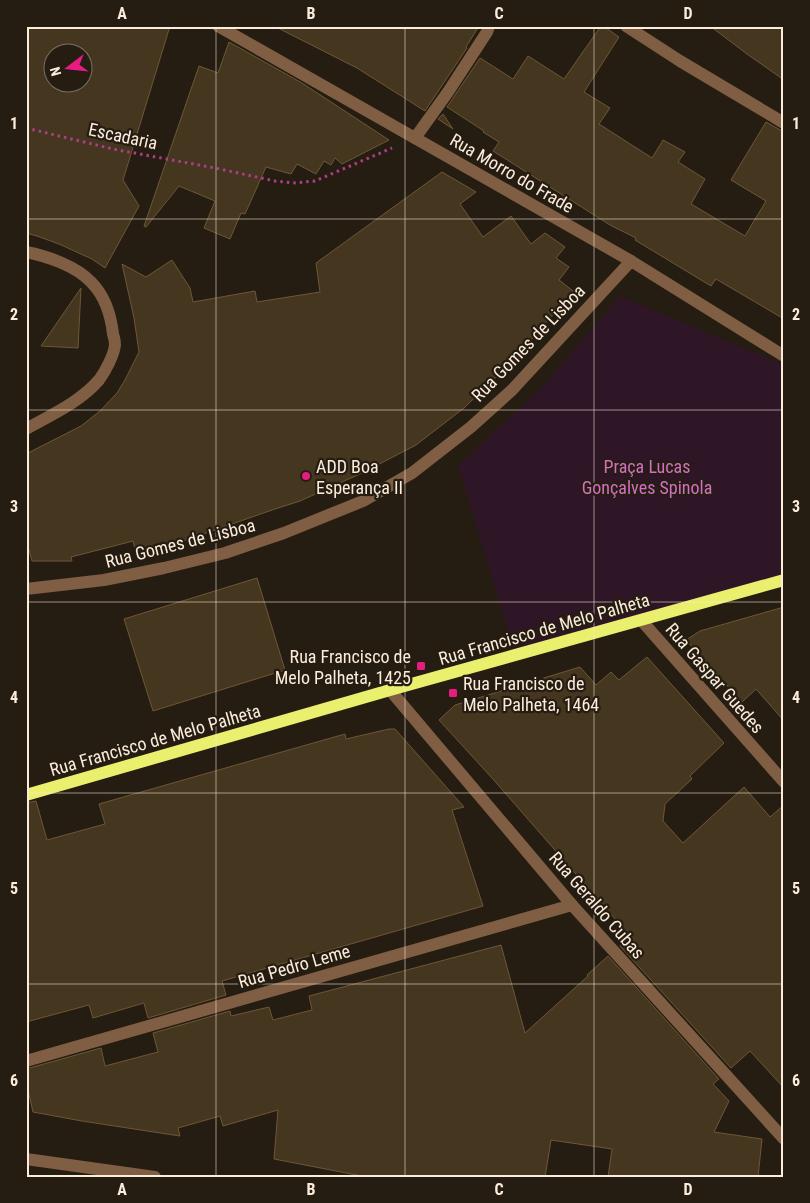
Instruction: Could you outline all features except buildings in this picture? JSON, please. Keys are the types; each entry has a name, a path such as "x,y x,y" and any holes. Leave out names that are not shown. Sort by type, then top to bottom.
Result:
{"main road":[{"name":"Rua Francisco de Melo Palheta","path":"26,795 390,690 784,580"}],"street":[{"name":"Rua Morro do Frade","path":"218,26 631,261 784,356"},
{"path":"415,138 448,92 489,26"},
{"path":"626,26 680,61 784,123"},
{"path":"26,252 62,263 78,271 92,282 105,302 112,323 115,346 108,365 99,380 79,398 26,429"},
{"name":"Rua Gomes de Lisboa","path":"26,589 104,580 225,553 284,533 363,501 412,472 512,390 631,261"},
{"name":"Rua Gaspar Guedes","path":"641,620 784,782"},
{"name":"Rua Geraldo Cubas","path":"390,690 572,905 784,1139"},
{"name":"Rua Pedro Leme","path":"26,1061 572,905"},
{"path":"26,1159 155,1177"}],"path":[{"name":"Escadaria","path":"26,128 112,149 292,183 315,181 415,138"}],"green space":[{"name":"Praça Lucas Gonçalves Spinola","path":"620,296 784,365 784,580 516,655 458,466 542,387"}],"place":[{"name":"ADD Boa Esperança II","path":"306,476"},
{"name":"Rua Francisco de Melo Palheta, 1425","path":"421,666"},
{"name":"Rua Francisco de Melo Palheta, 1464","path":"453,693"}]}
